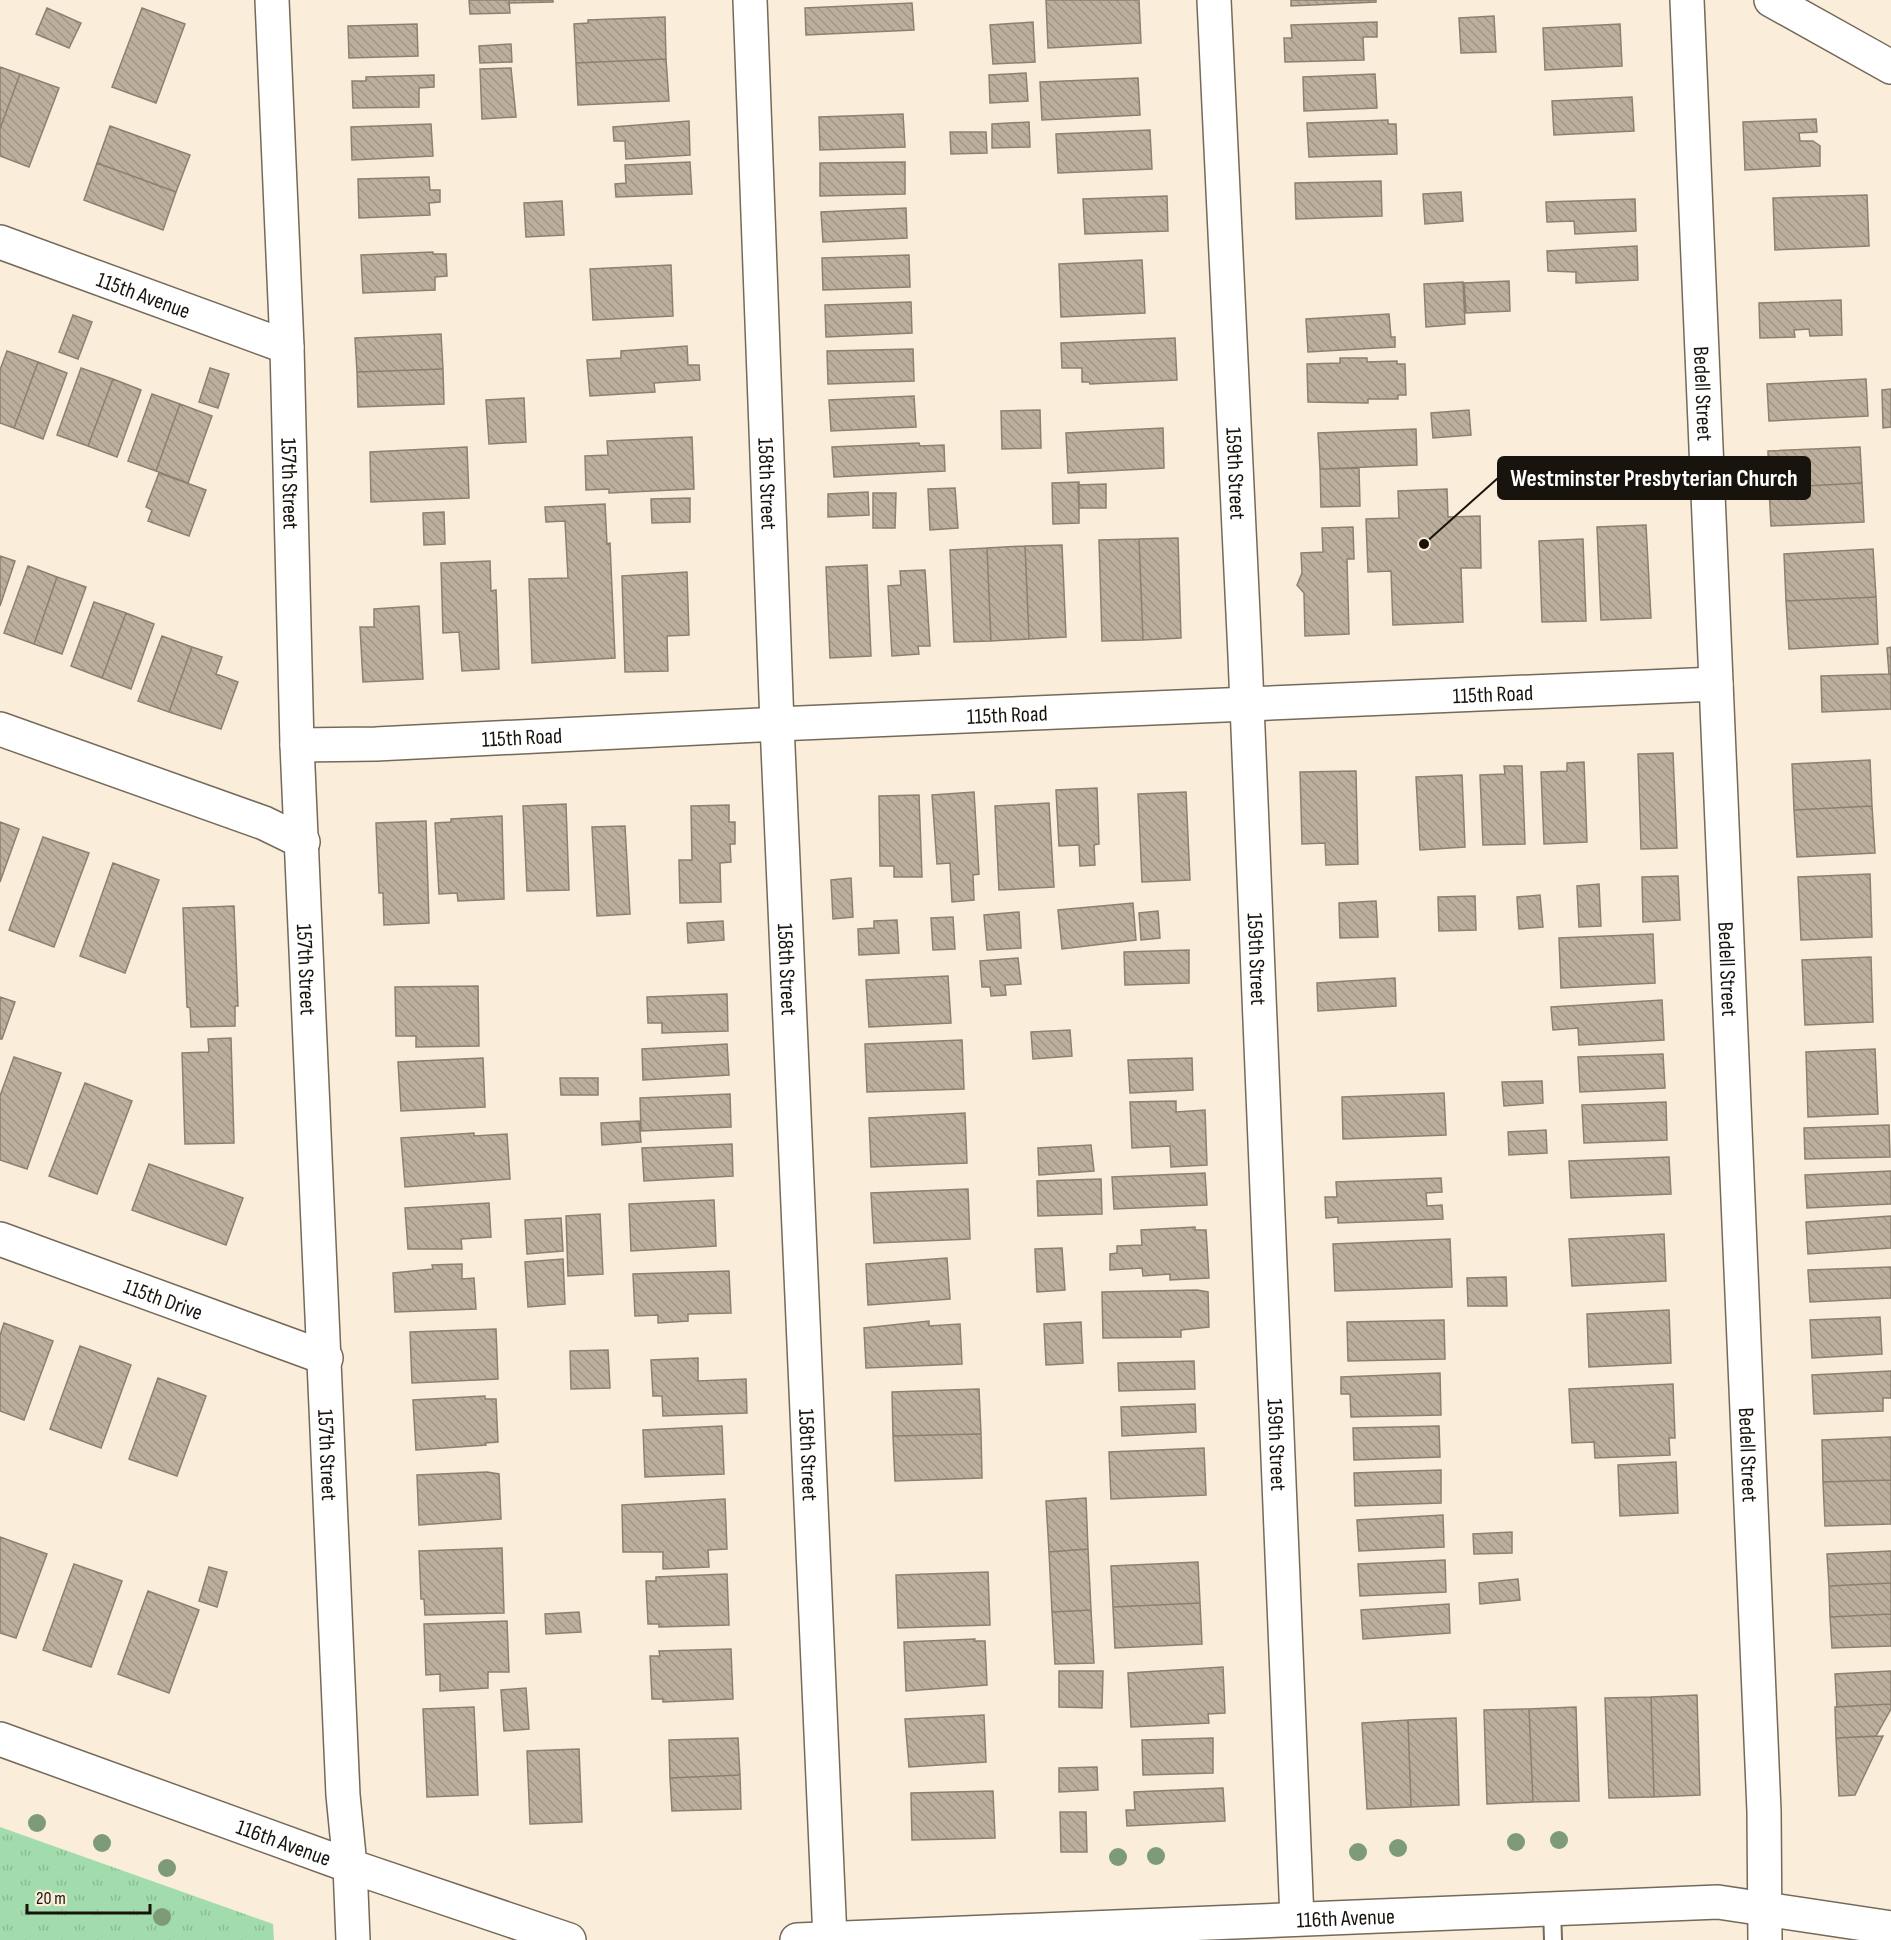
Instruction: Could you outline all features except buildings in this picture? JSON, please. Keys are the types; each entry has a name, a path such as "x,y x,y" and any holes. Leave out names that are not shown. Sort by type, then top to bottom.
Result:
{"street":[{"name":"157th Street","path":"272,0 287,347 297,745 326,1358 343,1795 350,1866 353,1940"},
{"name":"158th Street","path":"750,0 777,724 830,1939"},
{"name":"159th Street","path":"1214,0 1247,705 1297,1919"},
{"name":"Bedell Street","path":"1687,0 1763,1799 1765,1924"},
{"path":"1771,0 1891,67"},
{"name":"115th Avenue","path":"0,242 287,347"},
{"name":"115th Road","path":"297,745 376,744 777,724 1716,684"},
{"path":"0,729 264,823 303,842"},
{"name":"115th Drive","path":"0,1239 326,1358"},
{"name":"116th Avenue","path":"0,1739 350,1866 569,1940"},
{"name":"116th Avenue","path":"797,1940 865,1939 1297,1919 1553,1924 1718,1902 1765,1924 1891,1928"}],"green space":[{"path":"0,1827 273,1924 274,1940 0,1940"}],"place":[{"name":"Westminster Presbyterian Church","path":"1424,544"}]}
